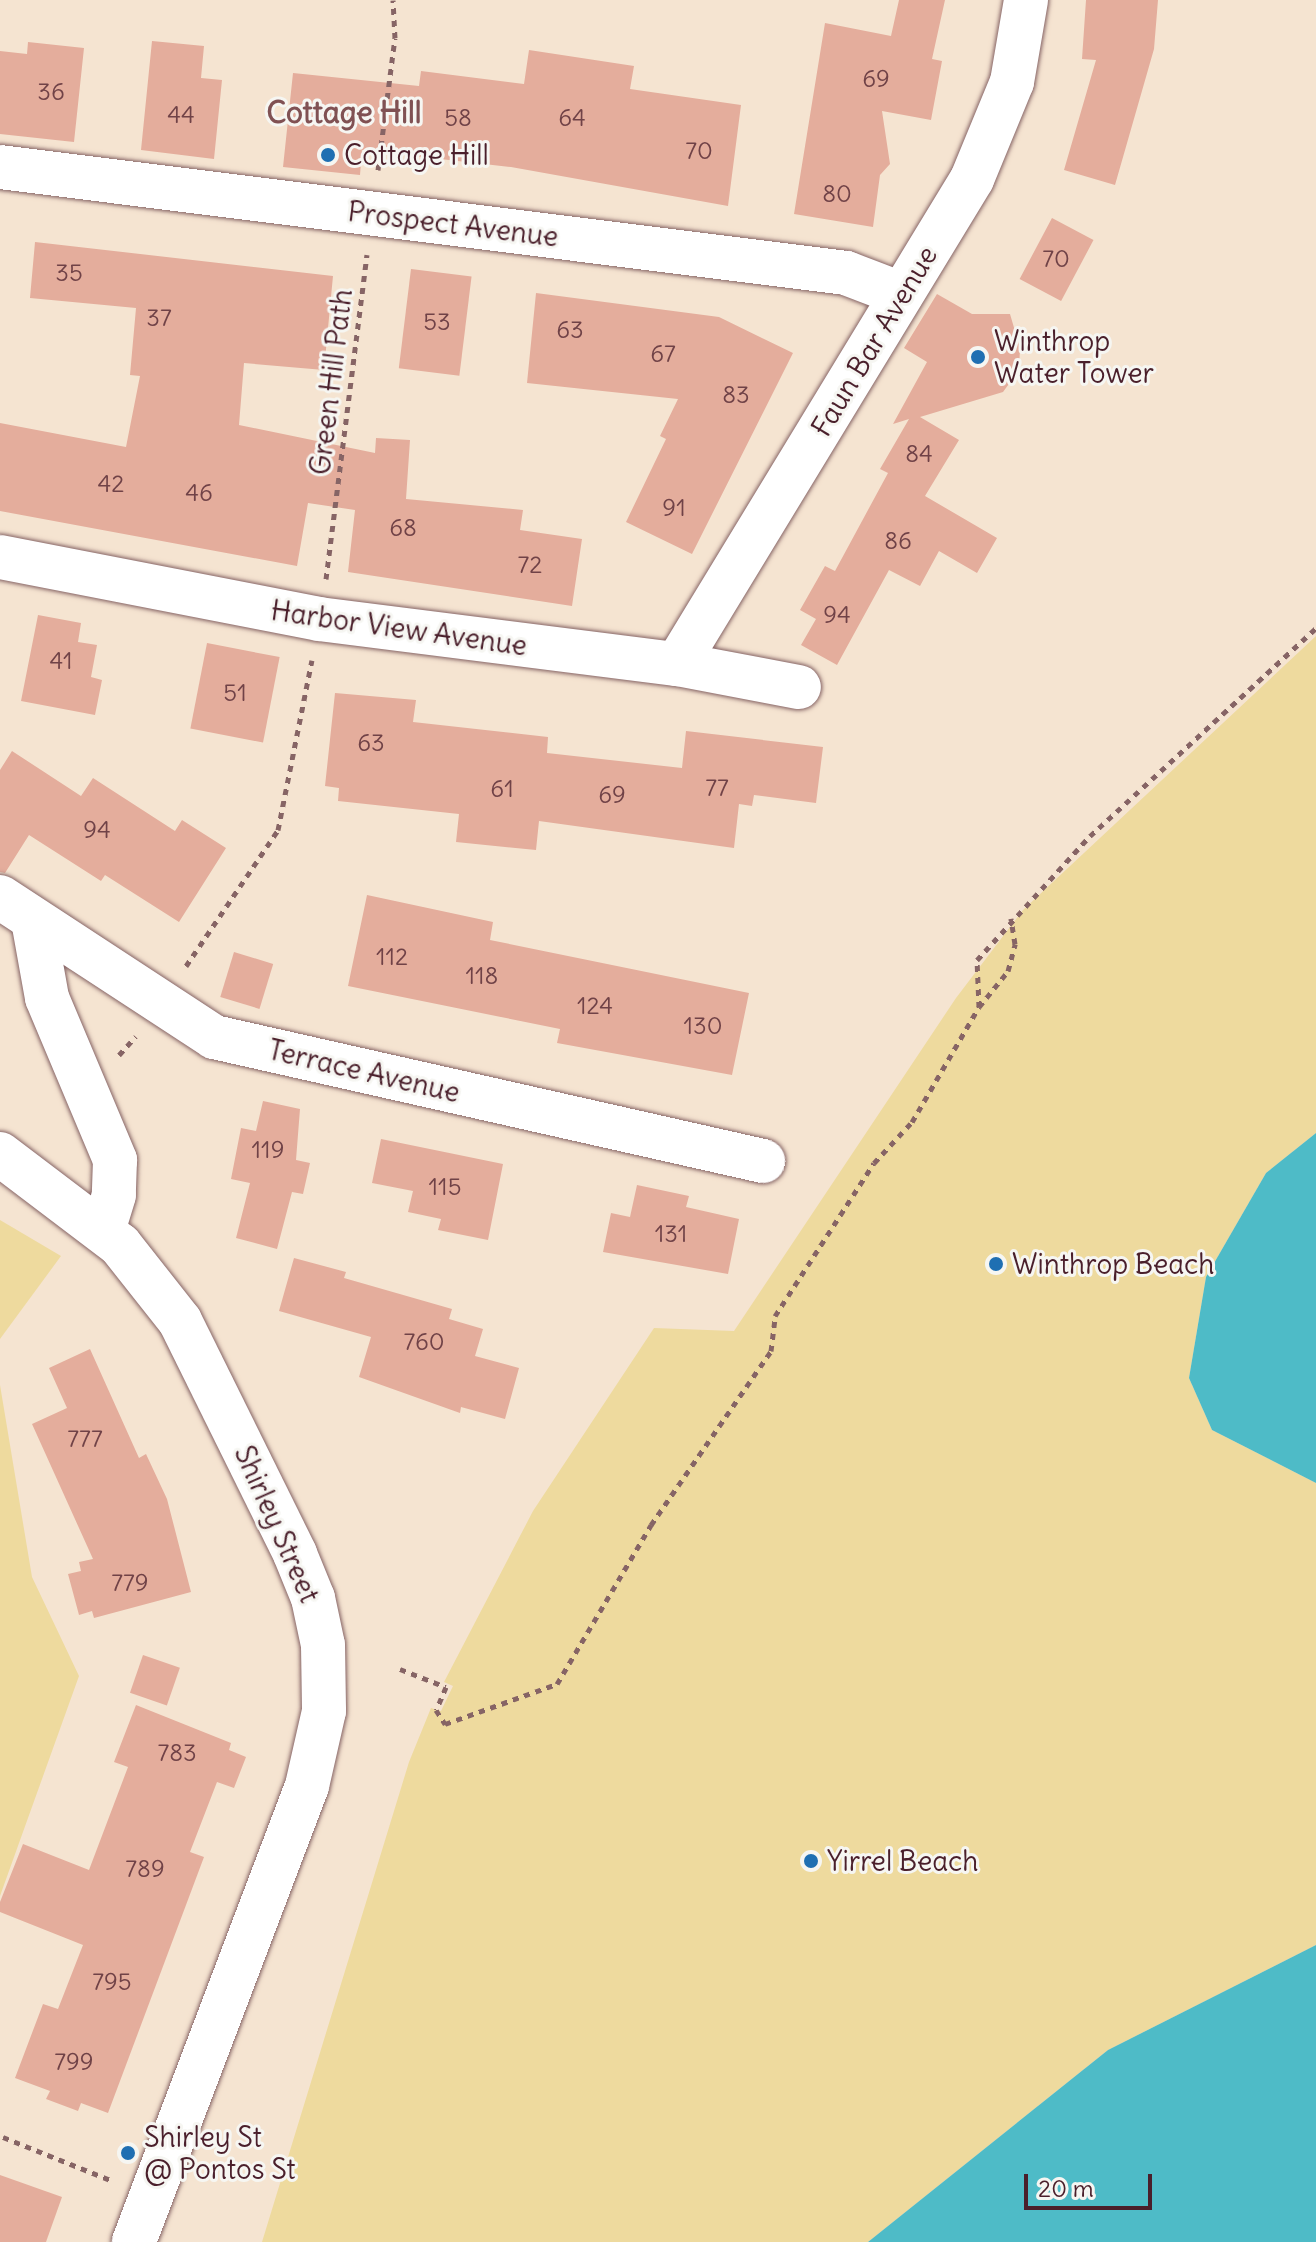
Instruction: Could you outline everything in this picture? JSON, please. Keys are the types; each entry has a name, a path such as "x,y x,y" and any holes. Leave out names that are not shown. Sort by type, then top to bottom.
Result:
{"street":[{"name":"Faun Bar Avenue","path":"677,664 984,155 1012,82 1026,0"},
{"name":"Prospect Avenue","path":"0,167 375,194 846,273 901,294"},
{"name":"Harbor View Avenue","path":"0,557 319,619 677,664 799,687"},
{"name":"Terrace Avenue","path":"17,909 214,1037 763,1161"},
{"path":"17,909 47,998 115,1160 114,1195 103,1230"},
{"name":"Shirley Street","path":"0,1154 103,1230 152,1281 206,1369 302,1569 317,1612 324,1663 322,1729 307,1786 134,2242"}],"path":[{"name":"Green Hill Path","path":"325,585 395,38 393,0"},
{"path":"979,1007 977,960 1011,917 1090,836 1316,628"},
{"path":"188,963 278,830 311,665"},
{"path":"400,1669 446,1687 436,1710 445,1724 557,1684 651,1525 771,1351 775,1316 874,1163 912,1122 979,1007 1008,971 1015,944 1011,917"},
{"path":"3,2137 152,2196"}],"sand":[{"path":"1316,636 1316,1133 1266,1173 1206,1277 1189,1378 1212,1430 1316,1483 1316,1945 1108,2050 868,2242 262,2242 409,1762 431,1708 441,1711 453,1686 444,1682 533,1511 654,1328 734,1331 956,998 1023,910"},
{"path":"0,1220 61,1256 0,1339"},
{"path":"0,1385 32,1577 79,1676 0,1896"}],"water":[{"path":"1316,1133 1316,1483 1212,1430 1189,1378 1206,1277 1266,1173"},
{"path":"1316,1945 1316,2242 868,2242 1108,2050"}],"building":[{"path":"899,0 945,0 932,59 942,61 931,120 882,111 890,164 880,175 873,227 794,214 825,23 891,36"},
{"path":"1086,0 1158,0 1154,49 1115,185 1064,170 1096,60 1082,59"},
{"path":"152,41 204,46 201,78 222,80 214,159 141,150"},
{"path":"28,42 84,48 74,142 0,134 0,51 27,54"},
{"path":"529,50 634,66 630,89 741,105 728,206 511,167 362,150 360,175 283,167 293,73 419,86 421,71 524,84"},
{"path":"1052,218 1093,240 1061,301 1020,279"},
{"path":"35,242 333,276 324,370 244,363 239,425 375,453 376,438 410,440 406,499 523,510 520,530 582,539 572,606 348,572 355,510 308,503 297,566 0,511 0,423 126,447 140,376 130,375 136,308 30,298"},
{"path":"411,269 472,276 459,376 399,368"},
{"path":"536,293 719,317 793,353 692,554 626,522 666,439 660,436 678,399 527,383"},
{"path":"937,294 972,314 1010,314 1020,348 1019,370 1003,392 920,417 959,440 925,496 997,538 977,573 939,551 920,586 889,570 837,665 801,645 816,619 800,610 825,566 835,571 888,473 880,469 909,419 893,424 927,362 904,348"},
{"path":"38,615 81,623 78,642 97,645 91,677 102,680 95,715 21,701"},
{"path":"207,643 280,657 263,743 190,728"},
{"path":"335,693 416,700 413,722 548,737 547,753 682,768 686,731 823,747 816,803 754,795 752,806 739,804 734,848 539,821 536,850 456,842 459,814 338,801 339,788 325,786"},
{"path":"12,751 81,796 93,778 175,831 182,820 226,848 179,922 105,875 101,881 29,835 5,873 0,872 0,770"},
{"path":"367,895 493,922 490,940 749,993 732,1075 557,1043 560,1029 348,986"},
{"path":"234,952 273,964 259,1009 220,997"},
{"path":"263,1101 300,1109 296,1160 310,1163 303,1194 292,1192 277,1249 236,1238 250,1183 231,1179 241,1128 256,1131"},
{"path":"381,1139 503,1164 488,1240 438,1230 441,1219 408,1212 413,1191 372,1183"},
{"path":"637,1185 689,1196 686,1207 739,1219 728,1274 603,1252 611,1213 630,1217"},
{"path":"294,1258 346,1272 344,1278 452,1309 449,1319 483,1329 475,1356 519,1368 505,1419 461,1407 460,1413 359,1377 371,1337 279,1311"},
{"path":"90,1349 139,1458 146,1454 167,1499 191,1592 94,1618 92,1611 79,1615 68,1574 81,1571 79,1562 93,1559 32,1424 67,1408 49,1368"},
{"path":"143,1655 180,1668 167,1706 130,1693"},
{"path":"136,1705 231,1743 229,1750 246,1757 234,1788 217,1782 190,1852 204,1857 108,2113 81,2103 78,2111 46,2099 50,2091 15,2078 43,2004 58,2009 83,1945 0,1912 0,1902 23,1844 89,1870 128,1767 114,1762"},
{"path":"0,2175 62,2197 46,2242 0,2242"}],"place":[{"name":"Cottage Hill","path":"328,155"},
{"name":"Winthrop Water Tower","path":"978,357"},
{"name":"Winthrop Beach","path":"996,1264"},
{"name":"Yirrel Beach","path":"811,1861"},
{"name":"Shirley St @ Pontos St","path":"128,2153"}],"district":[{"name":"Cottage Hill","path":"344,112"}]}
